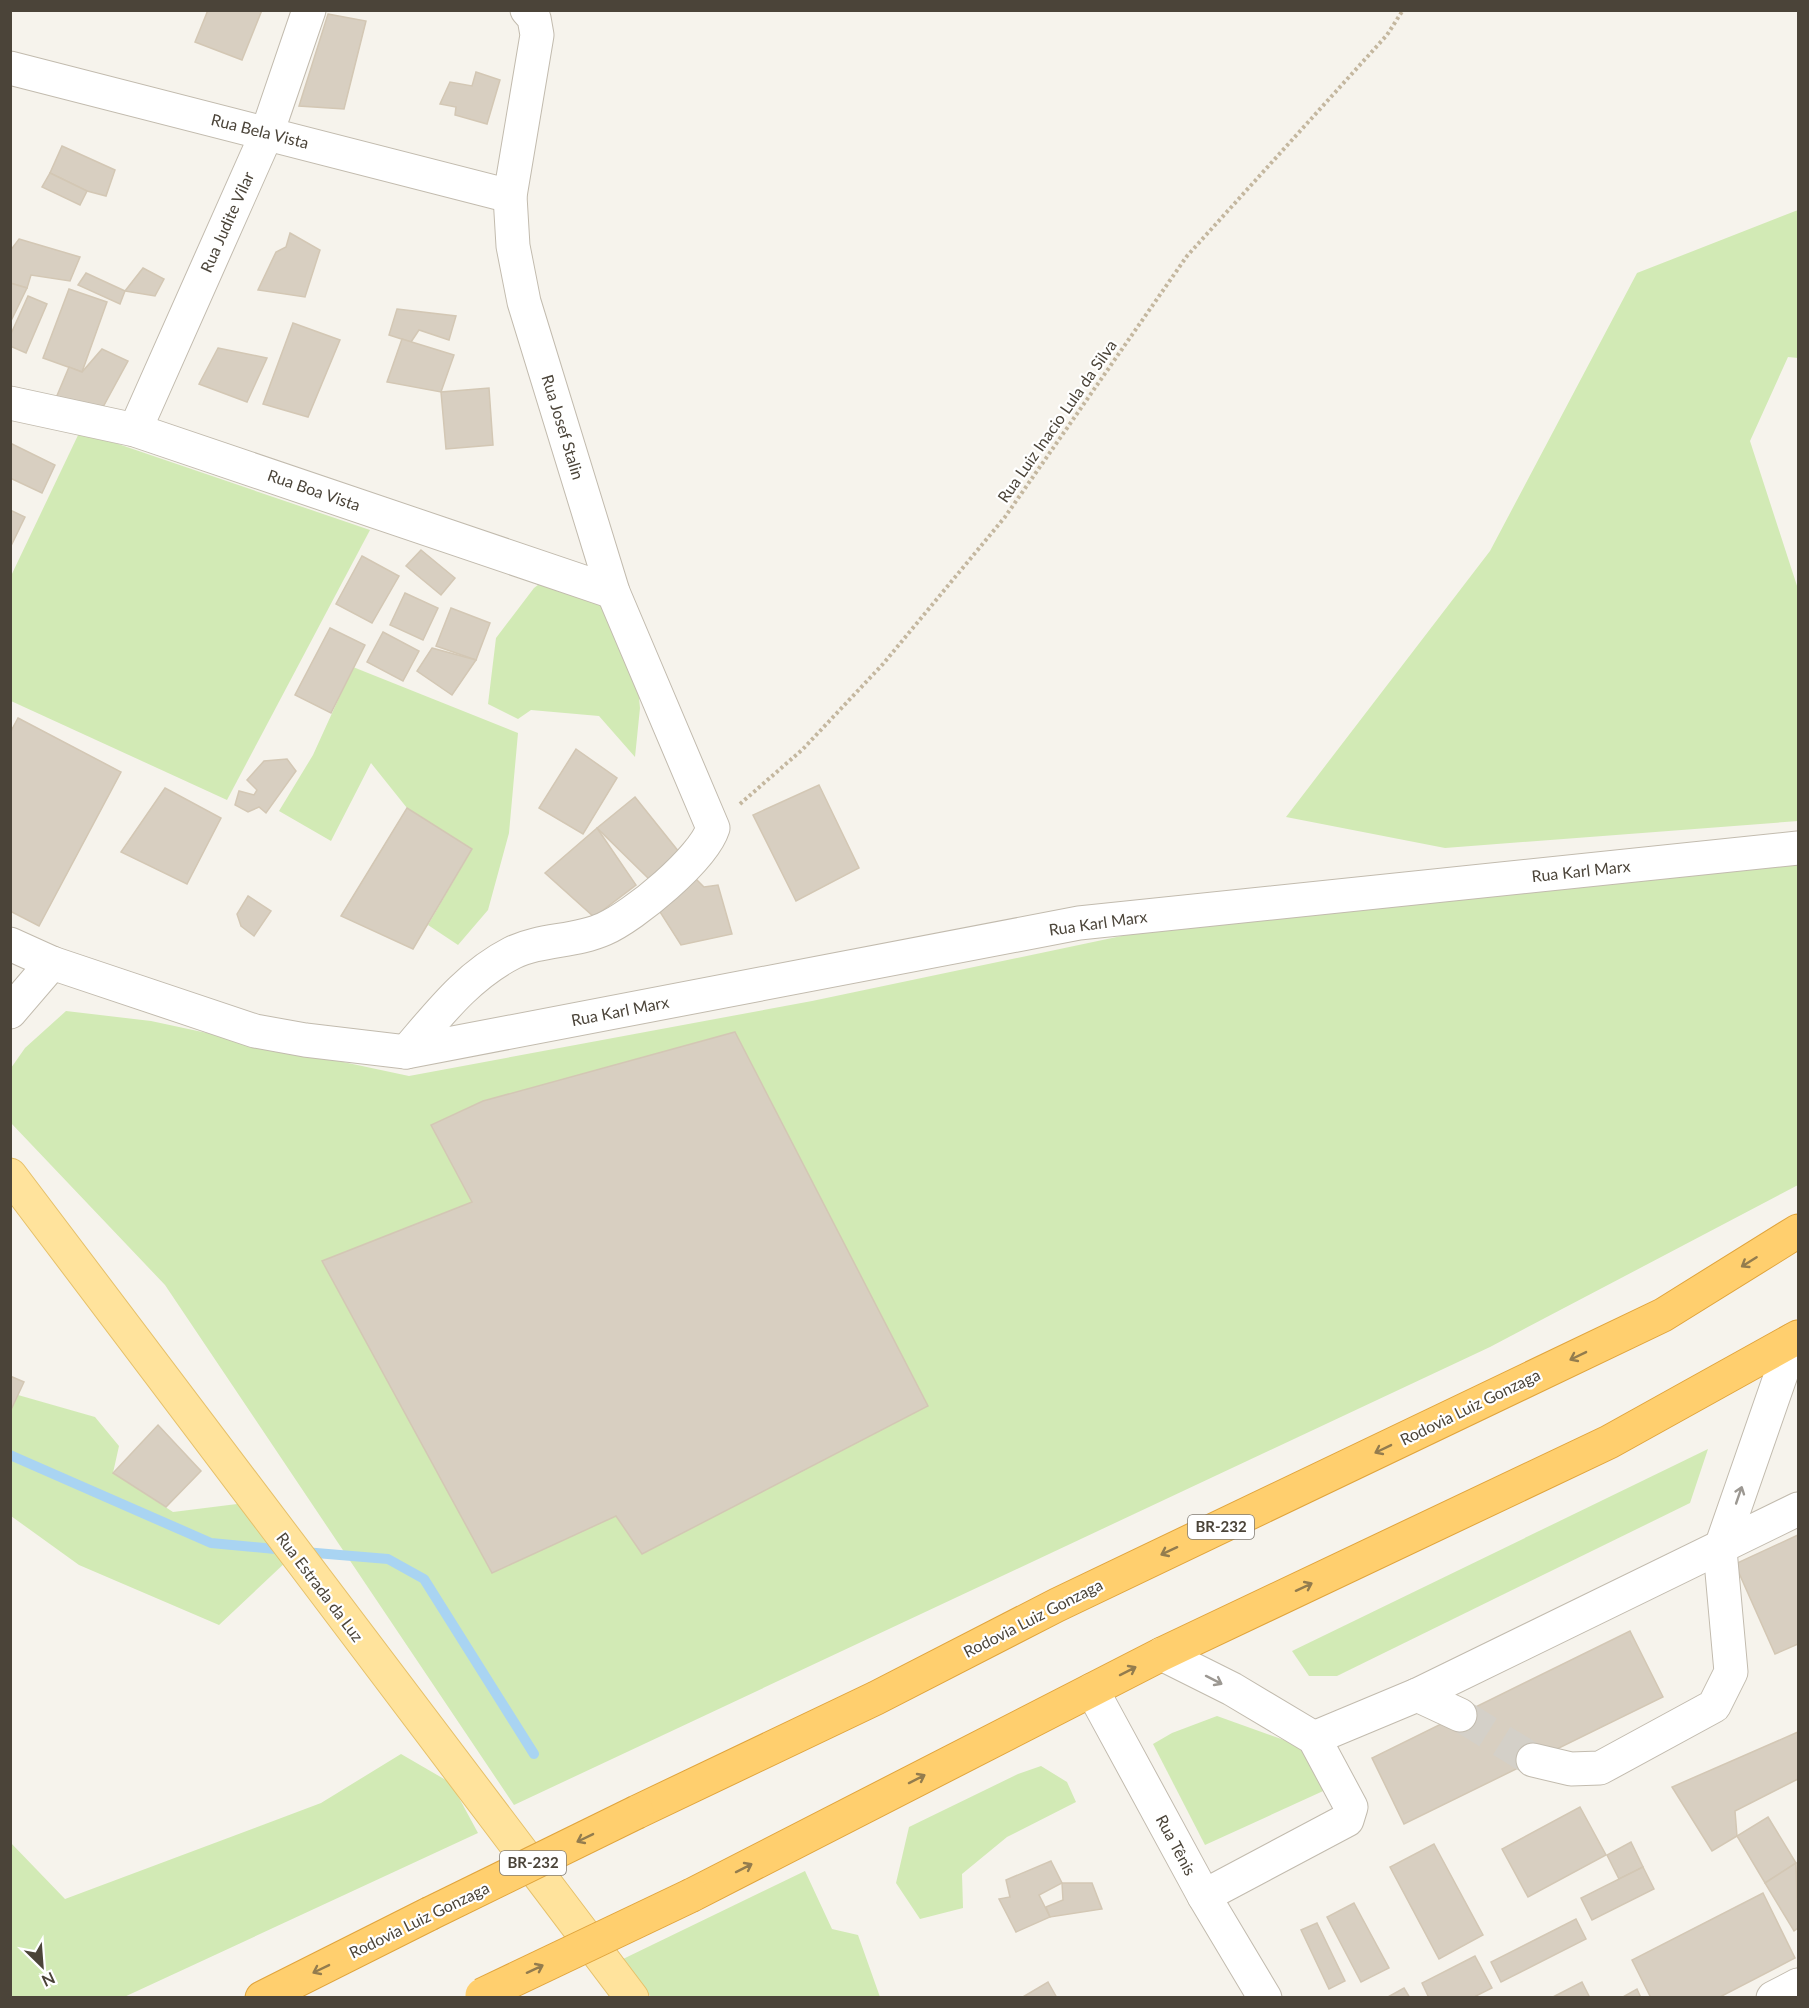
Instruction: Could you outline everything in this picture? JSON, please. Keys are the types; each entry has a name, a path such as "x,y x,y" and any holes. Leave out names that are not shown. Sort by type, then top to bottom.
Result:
{"highway":[{"name":"Rodovia Luiz Gonzaga","path":"262,1998 637,1812 876,1698 1057,1605 1663,1315 1798,1231"},
{"path":"479,1996 692,1895 1162,1654 1609,1442 1796,1339"}],"main road":[{"name":"Rua Estrada da Luz","path":"10,1176 632,1998"}],"street":[{"name":"Rua Judite Vilar","path":"135,430 267,133 309,10"},
{"name":"Rua Josef Stalin","path":"527,10 534,18 537,35 510,196 513,246 524,302 613,592 713,828"},
{"name":"Rua Bela Vista","path":"10,68 510,196"},
{"name":"Rua Boa Vista","path":"10,403 135,430 613,592"},
{"path":"405,1052 462,987 488,967 529,947 604,929 627,915 702,851 713,828"},
{"name":"Rua Karl Marx","path":"10,944 52,963 255,1031 305,1040 405,1052 1079,923 1798,848"},
{"path":"10,1012 52,963"},
{"path":"1533,1760 1571,1769 1600,1768 1714,1706 1731,1672 1720,1550 1796,1339"},
{"path":"1314,1738 1417,1695 1720,1550 1798,1509"},
{"path":"1162,1654 1232,1689 1314,1738 1351,1807 1347,1820 1204,1896"},
{"name":"Rua Tênis","path":"1092,1690 1204,1896 1265,1998"},
{"path":"1417,1695 1460,1715"},
{"path":"1773,1998 1798,1985"}],"path":[{"name":"Rua Luiz Inacio Lula da Silva","path":"713,828 803,749 883,664 1005,517 1187,256 1387,35 1403,10"}],"green space":[{"path":"1798,210 1798,358 1788,357 1750,441 1798,589 1798,821 1445,848 1286,817 1490,551 1637,273"},
{"path":"80,431 370,530 227,800 11,701 10,578"},
{"path":"547,578 608,602 637,678 640,708 635,757 599,716 531,710 518,719 488,704 496,638 534,588"},
{"path":"353,667 518,733 509,833 488,910 458,945 428,925 472,849 407,808 371,763 331,841 279,811 313,755"},
{"path":"1798,837 1798,1185 1490,1347 514,1805 165,1285 11,1123 11,1068 25,1048 66,1011 151,1021 409,1076 812,1001 1288,901"},
{"path":"11,1393 95,1417 119,1446 113,1473 173,1512 245,1503 288,1560 219,1625 79,1565 11,1516"},
{"path":"1708,1449 1690,1503 1337,1676 1309,1676 1292,1651"},
{"path":"1217,1716 1312,1750 1332,1787 1205,1845 1153,1744 1172,1733"},
{"path":"401,1754 451,1783 478,1833 122,1998 11,1997 10,1842 65,1899 321,1803"},
{"path":"1041,1766 1067,1782 1076,1802 1007,1837 962,1874 963,1908 920,1919 896,1883 909,1827 1018,1774"},
{"path":"805,1871 832,1929 858,1935 880,1997 651,1997 623,1959"}],"building":[{"path":"208,10 262,10 242,60 195,42"},
{"path":"328,14 366,21 344,109 299,106"},
{"path":"476,72 500,80 487,124 455,115 456,107 440,104 450,82 472,86"},
{"path":"62,146 115,170 106,196 87,191 50,173"},
{"path":"50,173 87,191 80,205 42,187"},
{"path":"290,233 320,250 305,297 258,290 276,252 286,247"},
{"path":"19,239 80,257 70,281 31,275 27,288 10,283 10,251"},
{"path":"143,268 164,279 155,296 125,291"},
{"path":"86,273 125,291 120,304 78,285"},
{"path":"10,283 27,288 10,323"},
{"path":"69,289 107,302 82,372 43,358"},
{"path":"28,296 47,304 26,353 10,346 10,336"},
{"path":"397,309 456,316 449,340 419,330 411,342 389,335"},
{"path":"293,323 340,340 308,417 263,404"},
{"path":"402,339 454,355 441,392 387,382"},
{"path":"218,348 267,358 247,402 199,384"},
{"path":"102,349 128,361 102,409 56,398 69,367 82,372"},
{"path":"489,388 493,445 446,449 441,392"},
{"path":"10,443 55,465 42,493 10,478"},
{"path":"10,510 25,517 10,548"},
{"path":"421,550 455,578 441,595 406,566"},
{"path":"362,556 399,576 372,623 336,604"},
{"path":"405,593 438,608 423,640 390,625"},
{"path":"451,608 490,623 476,660 436,646"},
{"path":"330,628 365,645 331,713 295,695"},
{"path":"383,632 419,651 403,681 367,662"},
{"path":"432,648 476,660 452,695 417,671"},
{"path":"18,718 121,772 39,926 10,911 10,733"},
{"path":"576,749 617,778 583,834 539,808"},
{"path":"287,759 296,771 266,813 259,807 248,812 235,805 239,791 254,795 257,790 247,780 264,761"},
{"path":"819,785 859,868 796,901 753,815"},
{"path":"165,788 221,818 187,884 121,852"},
{"path":"635,797 679,852 649,879 597,828"},
{"path":"407,808 472,849 413,949 341,916"},
{"path":"597,828 636,885 594,917 545,873"},
{"path":"696,879 704,887 718,885 732,934 681,945 660,912"},
{"path":"248,896 271,911 254,936 241,926 237,914"},
{"path":"735,1032 928,1406 642,1554 616,1516 492,1573 322,1261 472,1202 431,1125 483,1101"},
{"path":"10,1376 24,1382 10,1412"},
{"path":"158,1425 201,1471 166,1507 113,1473"},
{"path":"1798,1535 1798,1644 1775,1654 1735,1564"},
{"path":"1630,1631 1663,1697 1404,1824 1372,1758"},
{"path":"1798,1732 1798,1779 1735,1811 1737,1836 1712,1851 1672,1787"},
{"path":"1580,1807 1606,1855 1528,1897 1502,1849"},
{"path":"1768,1817 1796,1863 1765,1883 1737,1836"},
{"path":"1631,1842 1643,1867 1619,1879 1607,1855"},
{"path":"1434,1844 1483,1935 1439,1959 1390,1867"},
{"path":"1051,1861 1062,1883 1039,1895 1050,1917 1016,1932 999,1899 1010,1897 1006,1880"},
{"path":"1796,1863 1798,1928 1794,1931 1765,1883"},
{"path":"1643,1867 1654,1889 1592,1920 1581,1898"},
{"path":"1062,1883 1092,1883 1102,1909 1050,1917 1046,1907 1063,1900"},
{"path":"1763,1893 1795,1958 1718,1998 1651,1998 1632,1960"},
{"path":"1354,1903 1389,1968 1361,1982 1327,1917"},
{"path":"1576,1919 1586,1939 1501,1982 1491,1962"},
{"path":"1317,1923 1345,1981 1329,1989 1301,1930"},
{"path":"1475,1956 1492,1988 1472,1998 1429,1998 1422,1983"},
{"path":"1048,1982 1057,1998 1021,1998"},
{"path":"1582,1982 1590,1998 1551,1998"},
{"path":"1404,1988 1410,1998 1386,1998"},
{"path":"1637,1989 1641,1998 1621,1998"}],"waterway":[{"path":"10,1455 211,1543 286,1550"},
{"path":"304,1552 388,1559 424,1579 534,1754"}],"tunnel":[{"path":"1460,1715 1533,1760"}]}
